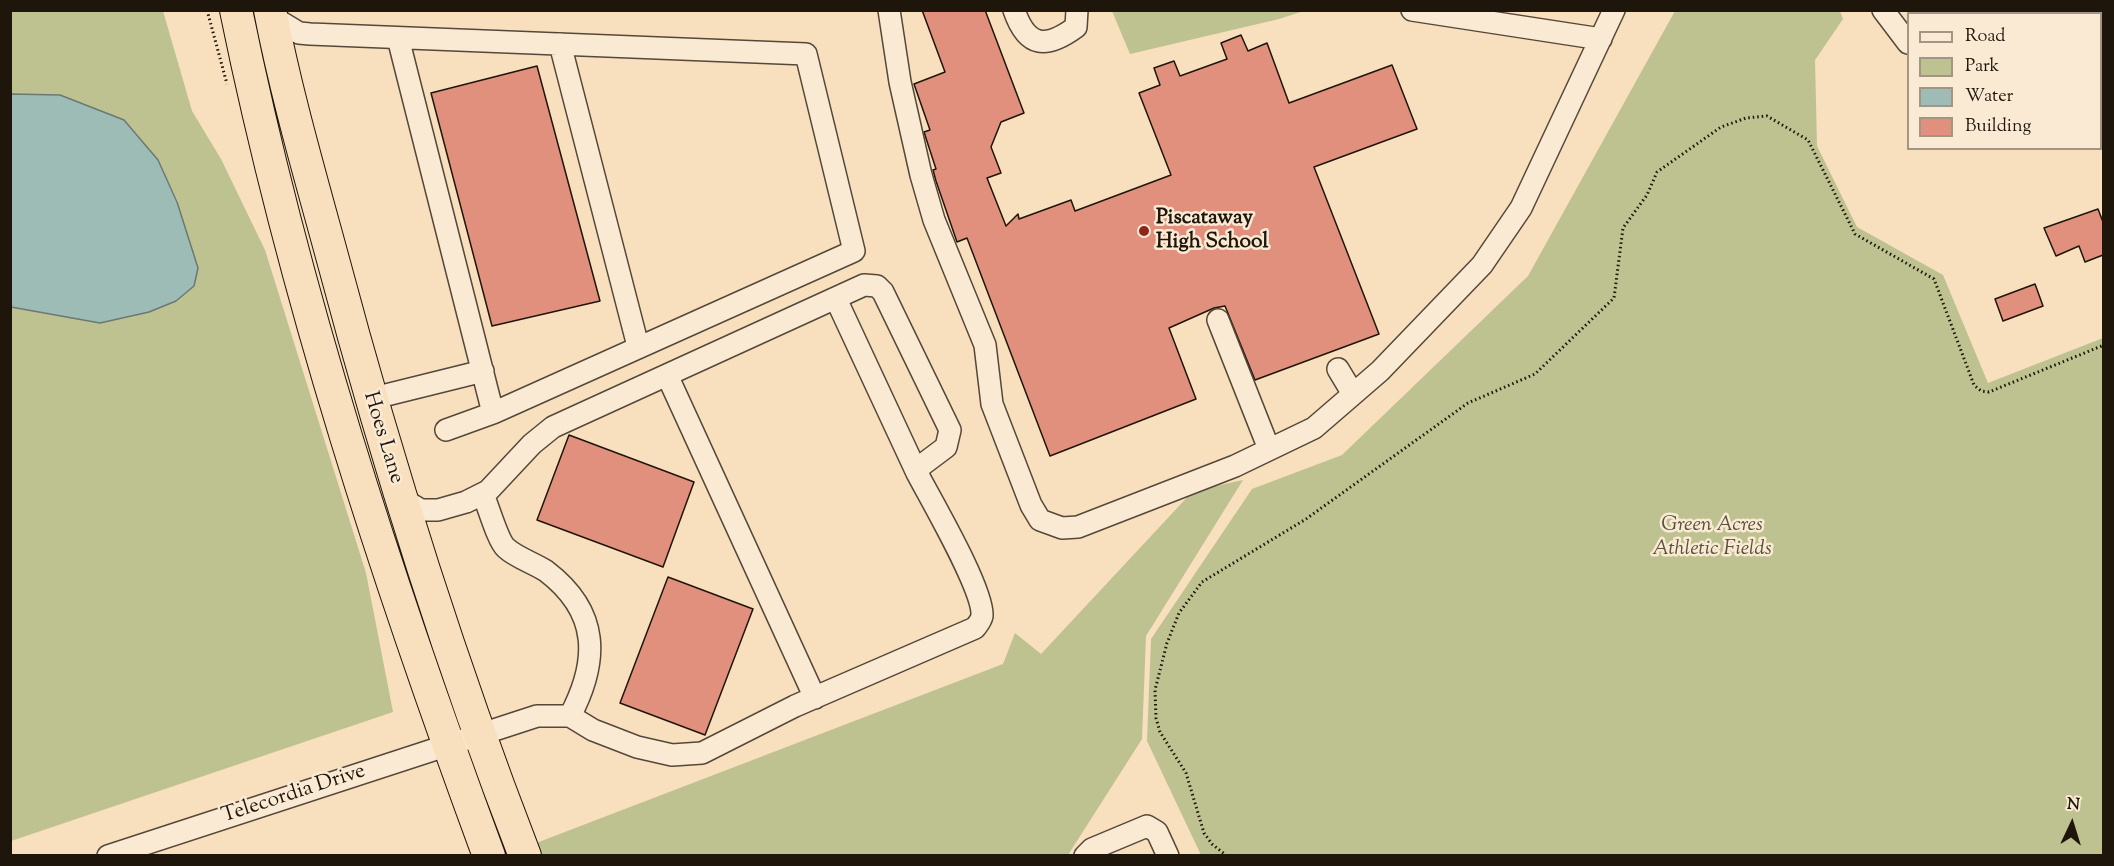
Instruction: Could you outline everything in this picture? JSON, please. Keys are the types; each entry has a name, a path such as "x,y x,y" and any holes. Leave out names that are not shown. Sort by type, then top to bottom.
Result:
{"highway":[{"name":"Hoes Lane","path":"236,10 284,222 380,550 489,855"},
{"name":"Hoes Lane","path":"270,13 284,76 370,399 399,497 480,734 525,855"}],"street":[{"path":"889,10 900,82 934,220 985,345 992,404 1031,505 1040,520 1062,528 1078,527 1235,466 1314,428 1380,371 1488,255 1521,208 1614,10"},
{"path":"1014,10 1021,30 1033,39 1046,42 1062,37 1076,27 1077,11"},
{"path":"1412,10 1601,39"},
{"path":"1884,10 1907,42"},
{"path":"270,13 299,33 806,54 854,251 493,413 446,430"},
{"path":"398,38 493,413"},
{"path":"560,44 638,346"},
{"path":"399,497 421,510 438,510 466,502 483,494 532,444 553,427 864,285 877,286 884,291 950,430 946,447 922,465 916,473"},
{"path":"483,494 505,548 545,570 568,590 585,620 592,654 584,689 570,716 593,730 637,747 672,755 702,753 815,698 975,628 981,621 982,614 976,593 947,528 916,473 836,299"},
{"path":"1218,320 1269,449"},
{"path":"1338,369 1353,394"},
{"path":"370,399 483,371"},
{"path":"667,375 815,698"},
{"name":"Telecordia Drive","path":"108,855 480,734 537,717 570,716"},
{"path":"1085,855 1092,849 1147,826 1157,832 1168,855"}],"path":[{"path":"1227,855 1212,844 1204,833 1186,773 1160,732 1156,718 1155,690 1167,643 1179,613 1202,582 1306,519 1468,403 1535,375 1614,298 1623,228 1647,195 1657,172 1721,127 1746,118 1767,116 1808,140 1855,234 1934,279 1974,386 1981,392 1989,392 2103,345"}],"green space":[{"path":"11,11 163,11 192,111 221,159 265,250 366,573 393,712 11,841 11,307 14,308 178,202 158,160 124,120 60,95 11,94"},
{"path":"1112,11 1304,11 1130,54"},
{"name":"Green Acres Athletic Fields","path":"1675,11 1840,11 1843,19 1815,60 1817,146 1857,227 1943,275 1988,383 2103,338 2103,855 1201,855 1147,741 1151,639 1252,489 1342,455 1528,276"},
{"path":"1243,480 1146,636 1142,739 1068,855 535,856 531,845 1003,664 1015,633 1041,654 1193,491"}],"water":[{"path":"11,94 60,95 124,120 158,160 177,202 198,268 194,286 176,301 149,312 100,323 11,307"}],"building":[{"name":"Piscataway High School","path":"922,10 985,10 1024,113 1001,122 991,147 1001,173 987,178 1006,226 1018,214 1019,219 1071,200 1075,211 1171,175 1139,93 1160,85 1154,68 1174,61 1180,76 1227,59 1221,43 1241,35 1248,51 1267,43 1289,103 1392,65 1417,129 1314,167 1379,334 1255,380 1225,306 1214,308 1169,328 1196,399 1050,456 967,238 957,242 936,181 933,170 936,169 924,132 930,130 914,84 945,72"},
{"path":"537,66 600,301 492,326 431,93"},
{"path":"2098,209 2103,222 2103,255 2085,262 2079,246 2056,256 2044,228"},
{"path":"2035,284 2043,306 2003,321 1995,299"},
{"path":"569,435 694,482 663,567 537,520"},
{"path":"668,577 753,609 705,735 620,703"}],"place":[{"name":"Piscataway High School","path":"1144,231"}]}
